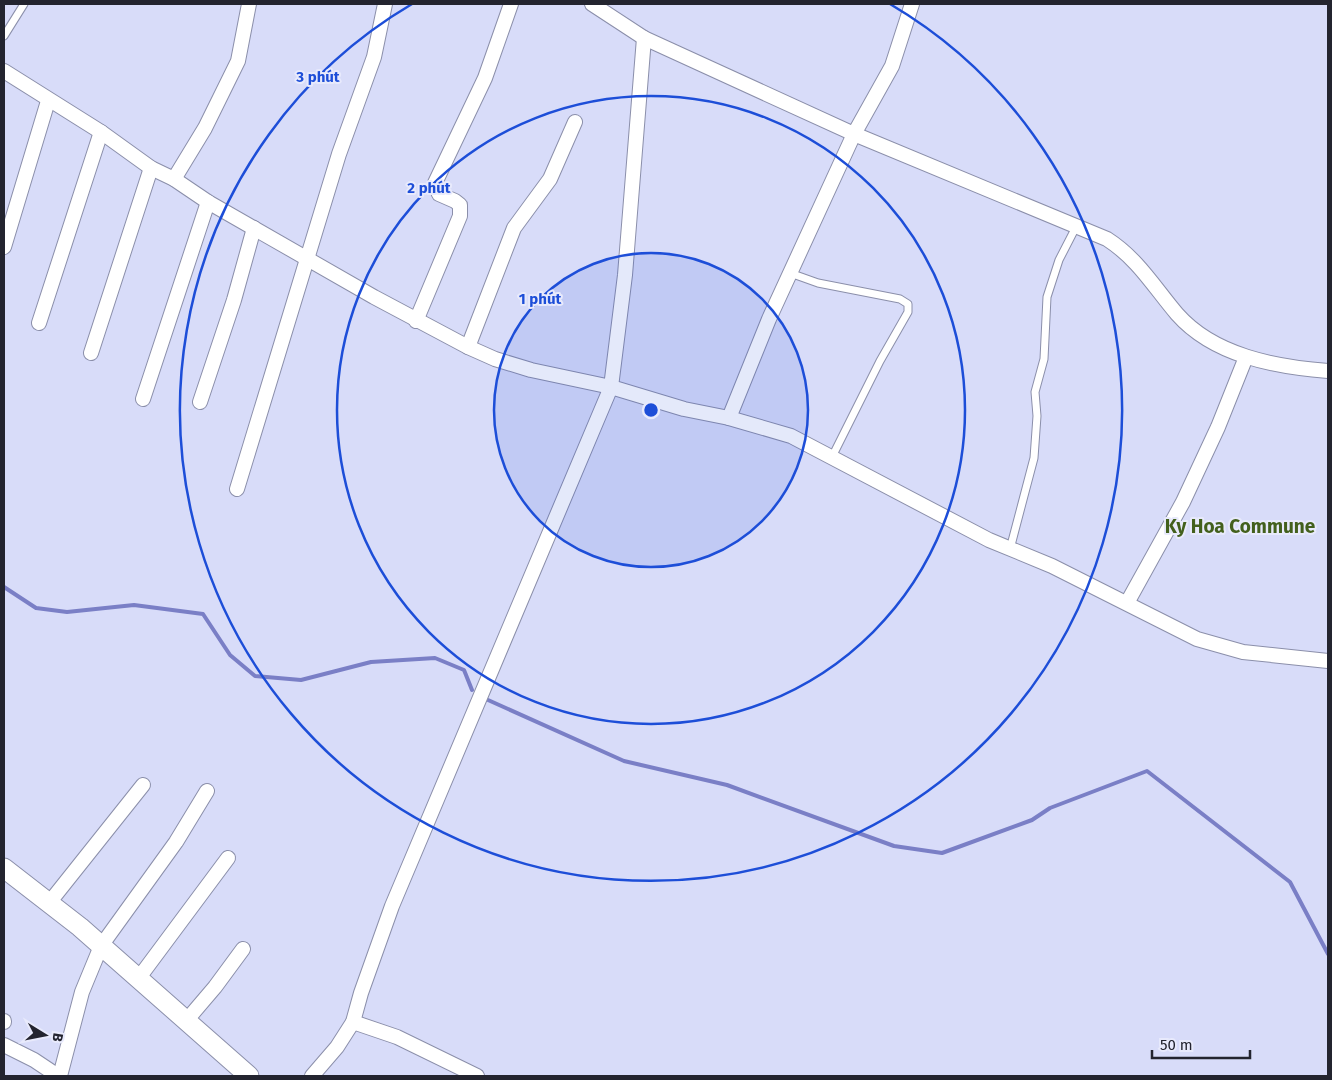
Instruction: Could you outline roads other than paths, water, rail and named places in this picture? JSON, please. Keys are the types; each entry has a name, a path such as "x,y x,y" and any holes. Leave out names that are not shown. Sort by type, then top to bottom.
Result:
{"main road":[{"path":"4,868 101,946 249,1076"}],"street":[{"path":"174,179 214,112 238,61 248,4"},
{"path":"237,489 338,154 374,57 385,4"},
{"path":"416,320 460,216 460,206 439,194 435,183 485,78 511,4"},
{"path":"592,4 644,38 854,134 1107,239 1126,252 1144,270 1177,314 1194,330 1246,357 1328,371"},
{"path":"729,418 790,273 854,134 892,66 912,4"},
{"path":"312,1076 337,1047 353,1022 392,906 611,387 625,275 644,38"},
{"path":"4,71 48,101 101,132 151,168 174,179 208,202 416,320 468,347 531,370 611,387 684,409 729,418 791,436 931,510 1010,549 1052,566 1177,630 1217,646 1243,652 1328,661"},
{"path":"4,247 48,101"},
{"path":"468,347 514,228 550,179 574,122"},
{"path":"39,323 101,132"},
{"path":"91,353 151,168"},
{"path":"143,398 208,202"},
{"path":"200,402 232,308 254,228"},
{"path":"1127,603 1183,502 1218,428 1246,357"},
{"path":"49,904 144,785"},
{"path":"4,1045 34,1060 59,1076 82,992 101,946 176,842 208,791"},
{"path":"138,979 228,858"},
{"path":"186,1021 215,987 243,949"},
{"path":"353,1022 397,1037 477,1076"}],"lane":[{"path":"4,36 24,4"},
{"path":"1010,549 1034,458 1037,416 1036,392 1044,359 1047,297 1059,260 1077,225"},
{"path":"790,273 818,283 900,299 908,304 908,312 905,319 880,361 832,457"}],"waterway":[{"path":"4,587 36,608 67,612 134,605 203,614 230,655 255,676 301,680 371,662 435,658 464,670 472,690"},
{"path":"488,700 624,761 727,785 894,846 942,853 1032,820 1050,808 1147,771 1290,882 1328,954"}],"district":[{"name":"Ky Hoa Commune","path":"1240,526"}]}
